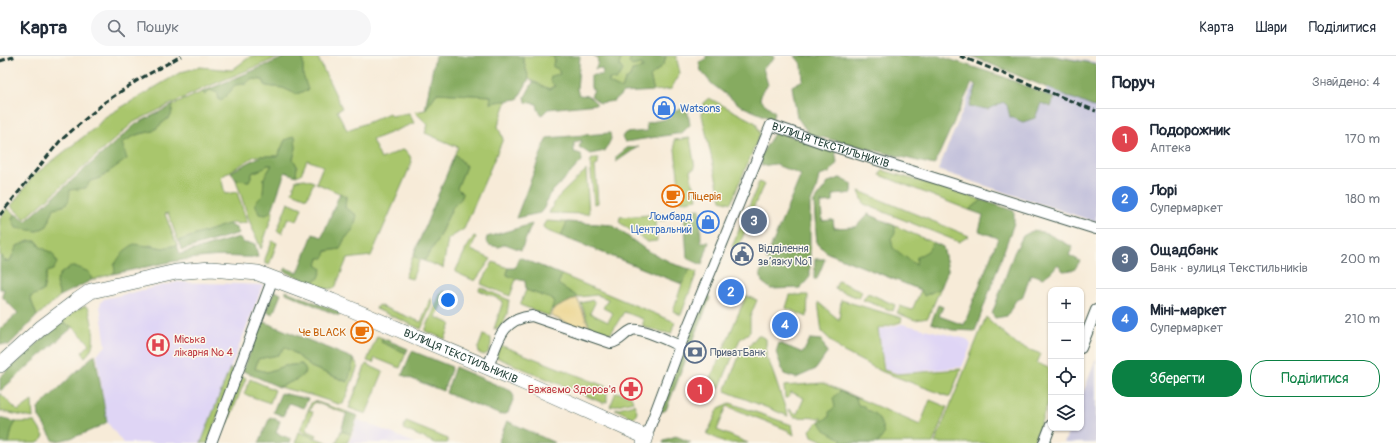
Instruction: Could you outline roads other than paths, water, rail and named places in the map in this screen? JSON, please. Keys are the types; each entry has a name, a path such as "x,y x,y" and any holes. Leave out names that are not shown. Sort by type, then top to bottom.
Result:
{"street":[{"name":"ВУЛИЦЯ ТЕКСТИЛЬНИКІВ","path":"0,365 41,328 91,291 176,272 211,269 258,273 332,301 488,367 645,440 680,346 771,125 826,144 1096,229"},
{"path":"211,443 273,278"},
{"path":"1084,340 1096,310"},
{"path":"488,367 500,337 507,325 521,317 532,316 611,343 619,342 622,337 633,330 642,330 680,346"},
{"path":"1044,443 1049,431"}],"railway":[{"path":"0,61 16,56"},
{"path":"0,215 60,141 105,102 138,80 181,56"},
{"path":"960,56 1096,111"}],"place":[{"name":"Watsons","path":"664,108"},
{"name":"Піцерія","path":"673,196"},
{"name":"Ощадбанк","path":"754,221"},
{"name":"Ломбард Центральний","path":"708,222"},
{"name":"Відділення зв’язку №1","path":"742,254"},
{"name":"Лорі","path":"731,292"},
{"name":"Міні-маркет","path":"785,325"},
{"name":"Че BLACK","path":"362,332"},
{"name":"Міська лікарня № 4","path":"158,345"},
{"name":"ПриватБанк","path":"695,352"},
{"name":"Бажаємо Здоров'я","path":"631,389"},
{"name":"Подорожник","path":"700,390"}]}
